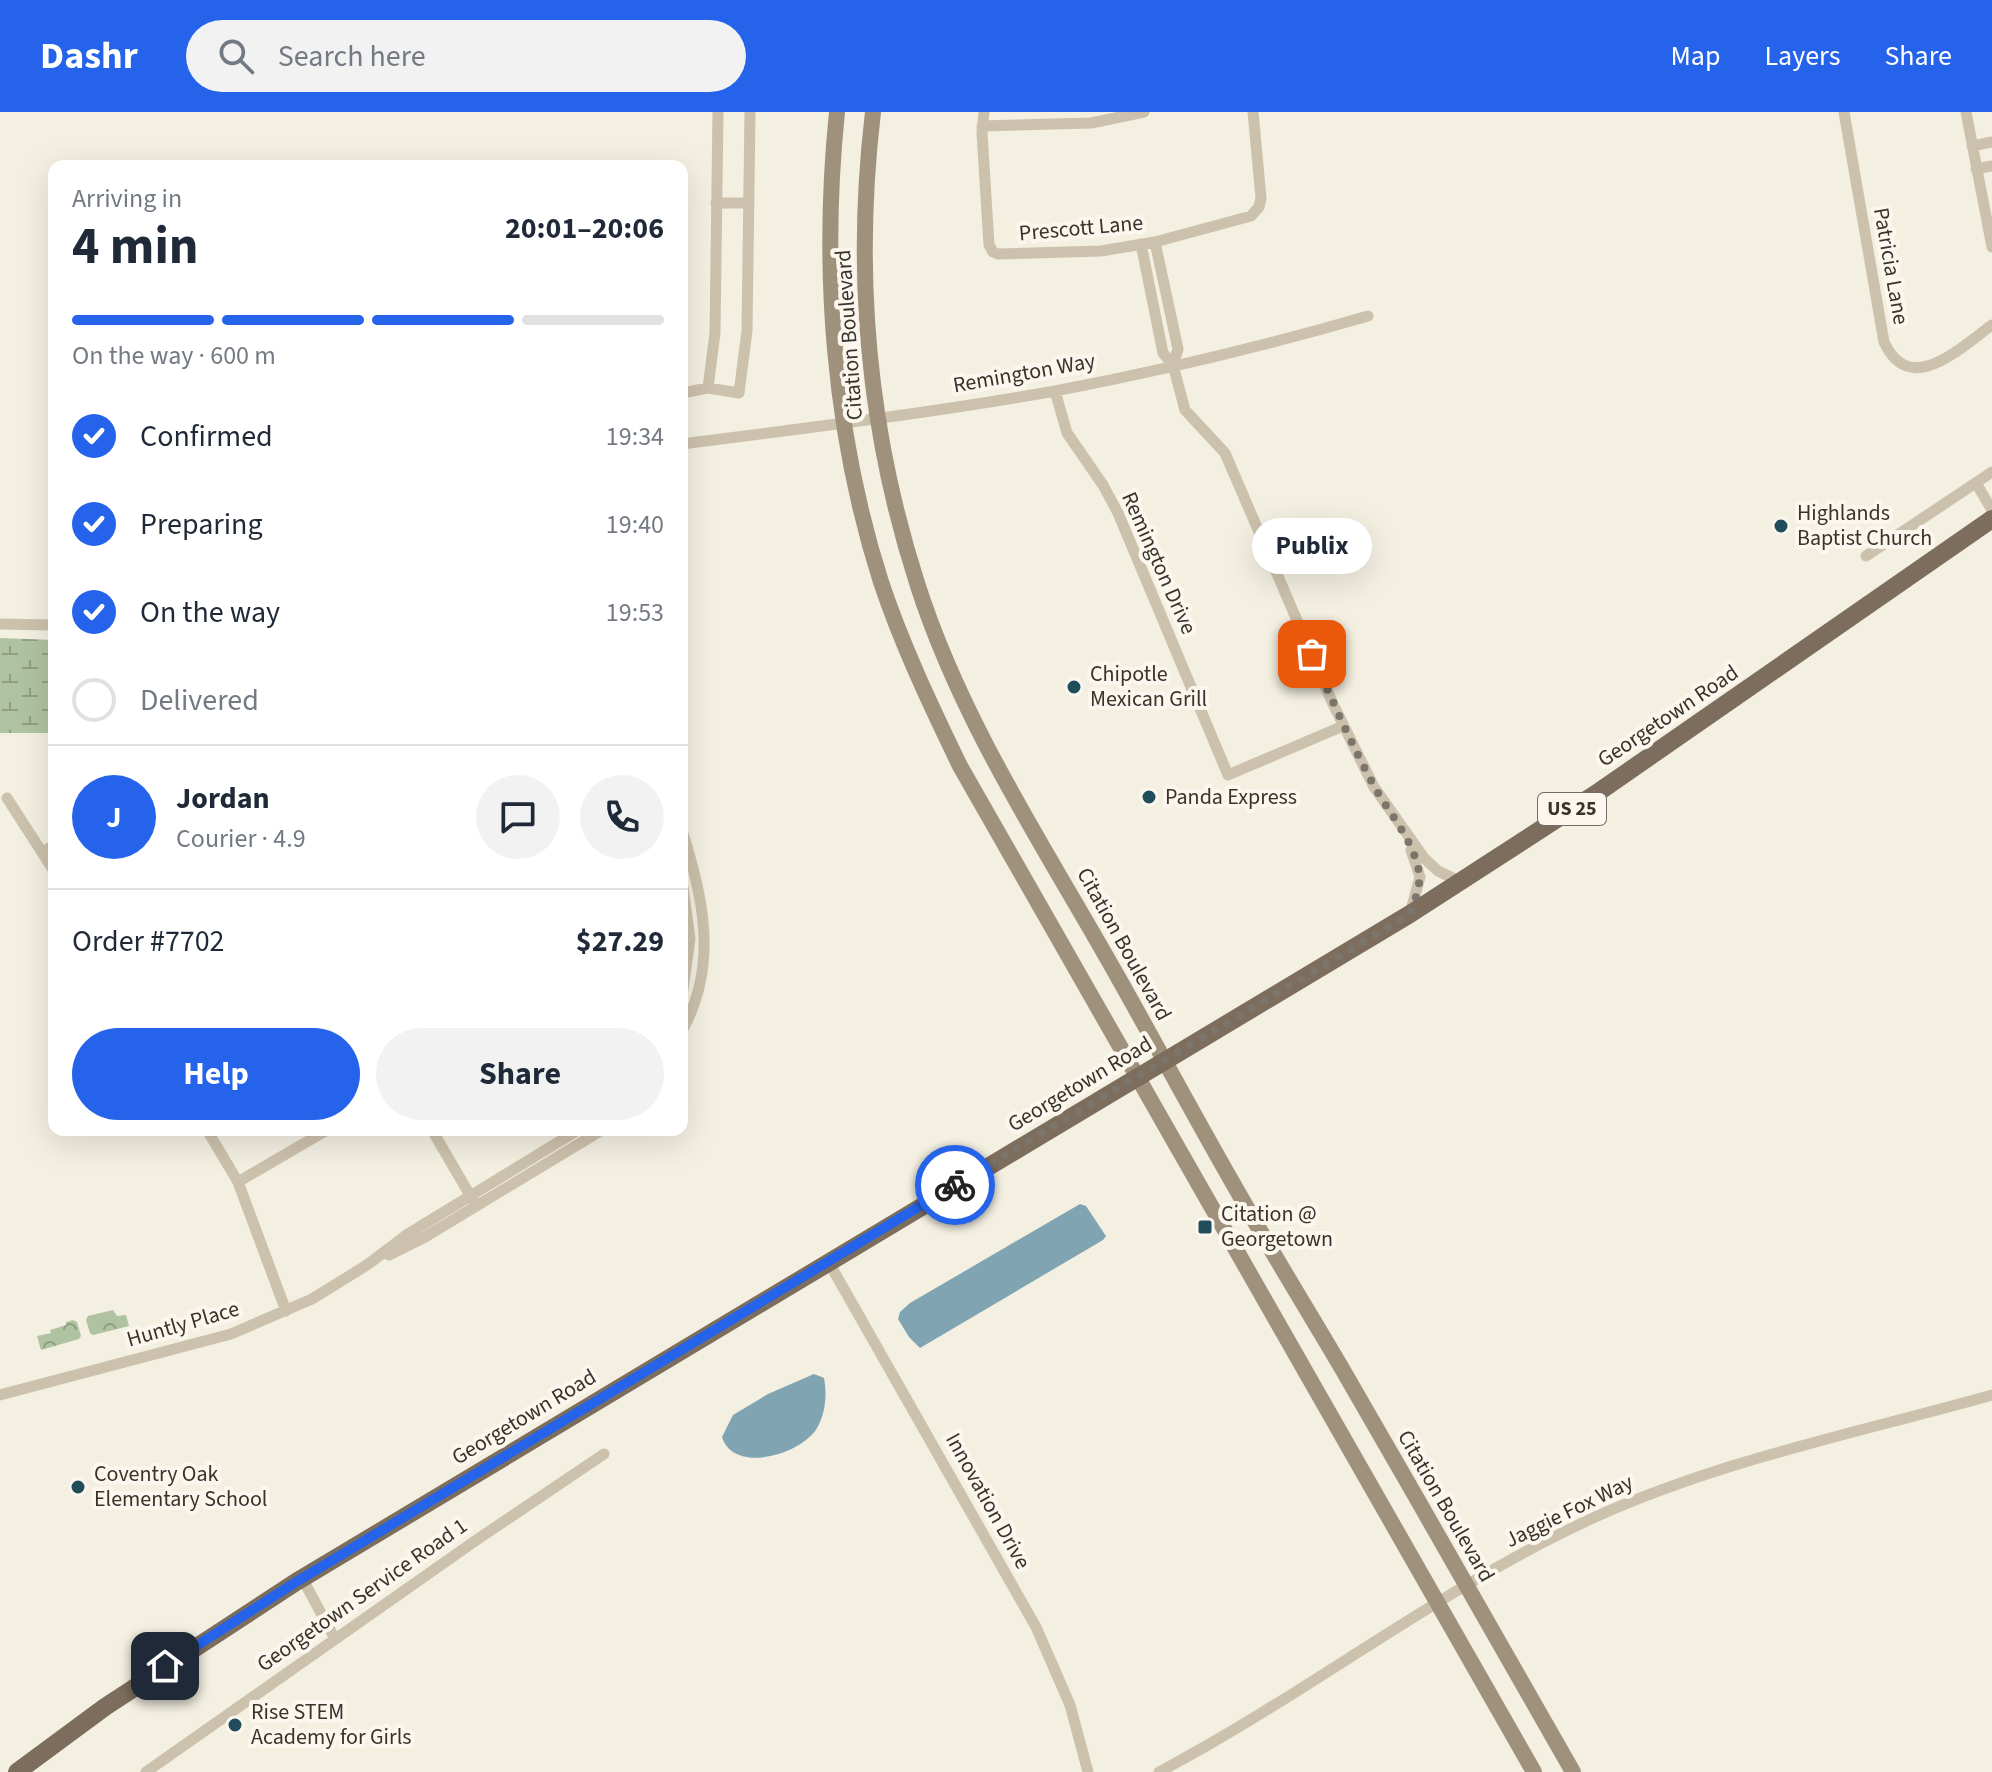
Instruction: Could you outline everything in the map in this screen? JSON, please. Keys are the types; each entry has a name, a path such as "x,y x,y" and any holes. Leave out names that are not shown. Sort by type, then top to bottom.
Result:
{"main road":[{"name":"Citation Boulevard","path":"837,112 831,290 844,424 861,508 896,626 960,766 1534,1772"},
{"name":"Citation Boulevard","path":"873,112 864,226 864,269 876,417 893,497 918,588 957,683 989,748 1251,1215 1573,1772"},
{"name":"Georgetown Road","path":"17,1772 129,1690 302,1578 1410,914 1612,783 1992,519"}],"street":[{"path":"708,388 715,333 718,112"},
{"path":"688,392 708,388 739,393 747,331 750,112"},
{"name":"Prescott Lane","path":"984,112 982,126 989,245 998,254 1090,252 1155,242 1243,219 1257,212 1261,198 1253,112"},
{"path":"982,126 1091,123 1144,112"},
{"name":"Patricia Lane","path":"1844,112 1884,342 1893,358 1905,367 1930,366 1992,325"},
{"path":"1966,112 1992,247"},
{"path":"1972,146 1992,142"},
{"path":"1976,169 1992,166"},
{"path":"716,203 749,203"},
{"path":"1155,242 1178,349 1173,365"},
{"path":"1141,244 1163,353 1173,365 1185,410 1225,453 1343,726 1374,787 1424,858 1438,871 1459,881"},
{"name":"Remington Way","path":"688,443 844,424 1055,391 1290,338 1368,316"},
{"name":"Remington Drive","path":"1055,391 1067,433 1103,485 1118,513 1228,775 1343,726"},
{"path":"1866,556 1992,472"},
{"path":"1976,483 1992,510"},
{"path":"0,624 48,625"},
{"path":"7,798 48,848"},
{"path":"1401,828 1420,877 1410,914"},
{"path":"688,849 700,886 705,925 703,961 697,992 688,1015"},
{"path":"688,924 688,953"},
{"path":"211,1136 238,1182 286,1311"},
{"path":"238,1182 317,1136"},
{"path":"436,1136 474,1201"},
{"name":"Huntly Place","path":"0,1395 231,1334 286,1311 335,1287 367,1265 425,1237 569,1136"},
{"name":"Huntly Place","path":"474,1201 591,1136"},
{"name":"Innovation Drive","path":"828,1261 1036,1627 1070,1705 1088,1772"},
{"name":"Jaggie Fox Way","path":"1159,1772 1275,1705 1466,1585 1561,1534 1672,1485 1753,1458 1992,1395"},
{"name":"Georgetown Service Road 1","path":"146,1772 604,1454"},
{"path":"302,1578 335,1639"}],"green space":[{"path":"0,638 48,640 48,733 0,733"},
{"path":"113,1310 117,1316 126,1315 129,1326 93,1335 90,1333 86,1320 88,1316"},
{"path":"73,1320 77,1322 79,1339 41,1350 37,1336 51,1333 50,1330"}],"water":[{"path":"1080,1204 1086,1206 1106,1236 1103,1240 920,1348 909,1337 898,1319 900,1312 910,1303"},
{"path":"814,1374 824,1378 825,1403 820,1422 809,1437 798,1446 768,1456 753,1458 729,1449 722,1437 733,1415 768,1394"}],"way so far":[{"path":"955,1185 1410,914 1420,877 1417,863 1401,828 1374,787 1343,726 1312,654"}],"place":[{"name":"Highlands Baptist Church","path":"1781,526"},
{"name":"Publix","path":"1312,654"},
{"name":"Chipotle Mexican Grill","path":"1074,687"},
{"name":"Panda Express","path":"1149,797"},
{"name":"Citation @ Georgetown","path":"1205,1227"},
{"name":"Coventry Oak Elementary School","path":"78,1487"},
{"name":"Rise STEM Academy for Girls","path":"235,1725"}],"route":[{"path":"165,1666 296,1582 955,1185"}]}
